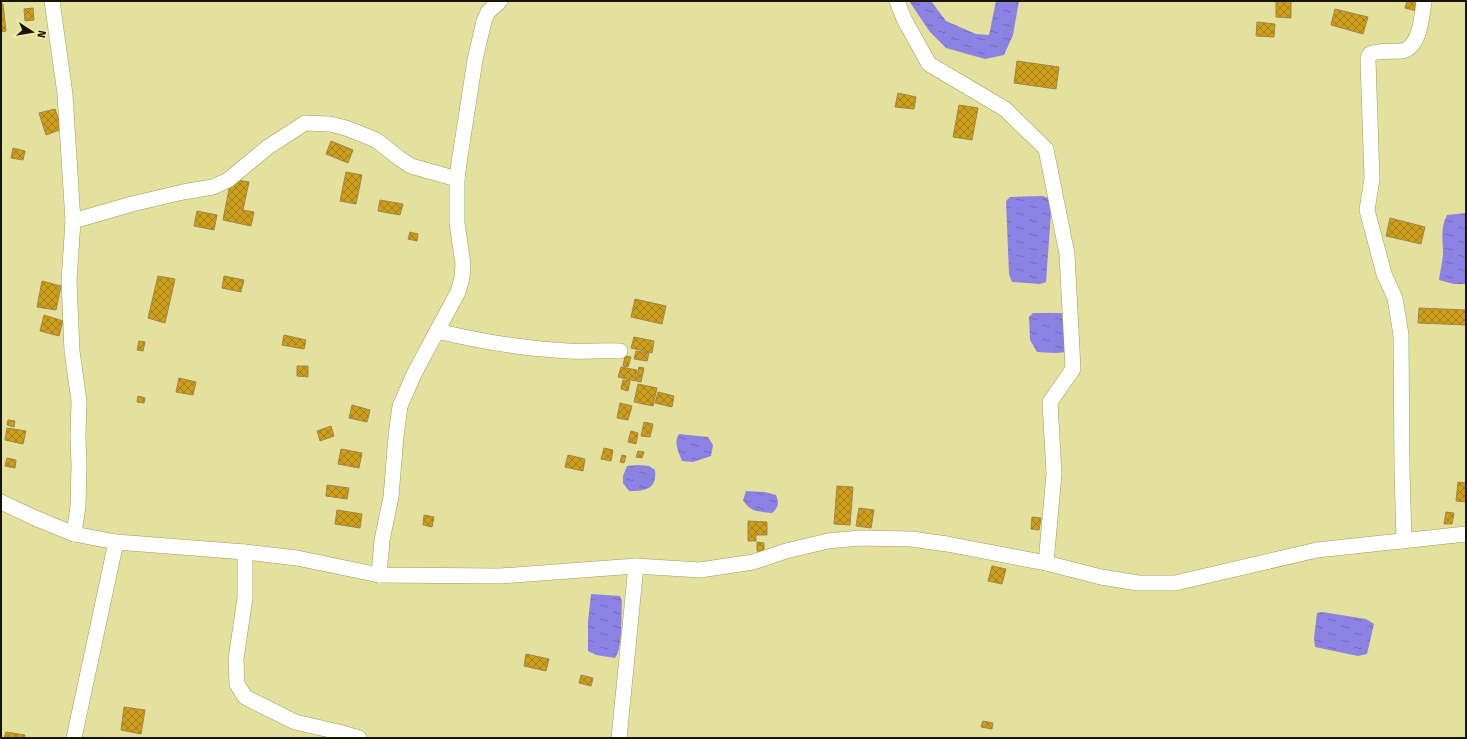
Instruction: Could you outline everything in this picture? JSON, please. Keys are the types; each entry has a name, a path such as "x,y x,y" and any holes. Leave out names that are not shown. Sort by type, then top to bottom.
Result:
{"street":[{"path":"52,1 65,94 73,221 70,281 71,343 79,401 78,492 74,534"},
{"path":"379,575 382,540 391,496 400,406 414,374 458,292 462,278 463,264 457,223 457,179 475,60 484,21 488,12 500,1"},
{"path":"897,1 904,19 929,64 1005,109 1046,149 1067,254 1073,369 1050,402 1054,474 1046,563"},
{"path":"1404,541 1400,335 1395,298 1384,274 1367,210 1372,179 1368,59 1370,54 1375,52 1403,51 1413,44 1418,34 1424,1"},
{"path":"73,221 183,192 214,187 228,180 268,146 305,123 330,124 346,128 376,140 398,158 411,166 457,179"},
{"path":"437,331 460,337 569,352 620,351"},
{"path":"1,502 74,534 116,542 245,552 297,558 379,575 500,576 636,566 700,570 753,562 786,551 828,541 860,538 911,539 947,544 1046,563 1101,577 1131,582 1175,583 1317,550 1466,534"},
{"path":"74,738 116,542"},
{"path":"245,552 245,598 236,659 237,684 245,697 295,722 359,738"},
{"path":"619,738 636,566"}],"water":[{"path":"909,1 931,1 946,21 976,34 989,35 996,1 1019,1 1013,35 1004,55 985,59 946,48 930,32"},
{"path":"1042,196 1052,199 1046,282 1040,284 1012,282 1009,274 1006,201 1010,197"},
{"path":"1466,213 1466,284 1454,284 1439,280 1443,255 1443,225 1447,215"},
{"path":"1033,313 1068,313 1067,352 1037,352 1030,340 1029,317"},
{"path":"679,434 708,437 713,445 711,456 693,462 682,461 677,444 677,437"},
{"path":"627,466 649,466 655,470 654,481 649,488 629,491 623,483 623,476"},
{"path":"746,491 765,492 776,495 778,503 776,509 772,513 752,509 743,500"},
{"path":"591,594 620,596 622,601 621,631 618,653 615,658 596,655 588,651 588,622"},
{"path":"1322,612 1366,619 1374,624 1367,654 1358,656 1315,647 1314,638 1317,613"}],"building":[{"path":"1276,1 1291,1 1291,18 1276,17"},
{"path":"1407,1 1420,1 1417,11 1405,8"},
{"path":"1,4 3,4 6,31 1,32"},
{"path":"33,8 34,20 25,21 24,9"},
{"path":"1335,9 1368,17 1363,34 1331,25"},
{"path":"1257,22 1275,24 1274,37 1256,36"},
{"path":"1017,61 1059,67 1056,89 1014,83"},
{"path":"898,93 916,97 914,109 895,107"},
{"path":"959,105 978,108 972,140 953,137"},
{"path":"55,109 62,129 46,135 39,113"},
{"path":"331,141 353,150 348,163 326,154"},
{"path":"13,148 25,151 23,160 11,158"},
{"path":"346,172 362,175 356,204 340,201"},
{"path":"231,179 249,182 243,210 254,212 251,226 223,220"},
{"path":"380,200 403,204 400,215 378,211"},
{"path":"197,211 217,215 214,230 194,226"},
{"path":"1390,218 1425,227 1421,244 1386,236"},
{"path":"410,232 418,234 417,241 408,239"},
{"path":"158,276 175,279 165,323 148,318"},
{"path":"224,276 244,280 241,292 222,288"},
{"path":"42,281 61,286 56,310 37,307"},
{"path":"635,299 666,306 662,324 631,317"},
{"path":"1419,308 1466,310 1466,325 1418,323"},
{"path":"44,315 63,321 59,336 40,331"},
{"path":"284,335 306,340 304,349 282,345"},
{"path":"634,337 654,341 652,353 631,348"},
{"path":"139,341 145,342 143,351 137,350"},
{"path":"636,351 649,353 647,361 634,359"},
{"path":"625,356 631,357 628,367 623,366"},
{"path":"297,366 308,366 308,377 297,376"},
{"path":"621,367 637,370 635,381 618,377"},
{"path":"639,367 644,368 641,382 636,381"},
{"path":"179,378 196,382 193,395 176,392"},
{"path":"623,380 630,381 628,391 621,389"},
{"path":"638,384 657,388 653,406 634,402"},
{"path":"658,392 674,396 672,407 655,403"},
{"path":"138,396 145,398 144,403 137,402"},
{"path":"620,403 632,406 628,420 617,418"},
{"path":"352,405 370,410 367,422 349,418"},
{"path":"8,420 15,421 14,427 7,425"},
{"path":"644,422 653,424 650,437 641,436"},
{"path":"331,426 334,436 320,441 317,431"},
{"path":"7,428 26,431 23,444 5,440"},
{"path":"631,431 638,433 636,444 628,442"},
{"path":"604,448 613,450 611,461 601,459"},
{"path":"341,449 362,453 359,468 338,464"},
{"path":"638,451 644,452 642,458 636,457"},
{"path":"568,455 585,459 583,471 565,467"},
{"path":"622,455 626,456 624,463 620,462"},
{"path":"7,458 16,460 15,468 5,466"},
{"path":"1458,482 1466,483 1466,502 1456,501"},
{"path":"327,485 349,488 347,499 326,496"},
{"path":"837,486 853,487 850,525 834,524"},
{"path":"859,508 874,510 871,528 856,526"},
{"path":"337,510 362,514 360,528 335,524"},
{"path":"1446,512 1454,513 1452,524 1444,524"},
{"path":"424,515 434,517 432,527 423,525"},
{"path":"1032,517 1041,518 1039,530 1031,529"},
{"path":"748,521 767,522 767,535 756,535 756,541 748,541"},
{"path":"757,542 764,543 764,552 757,551"},
{"path":"992,566 1006,569 1002,584 988,581"},
{"path":"526,654 549,659 546,671 524,666"},
{"path":"581,675 593,678 591,686 579,683"},
{"path":"124,707 145,710 141,734 121,730"},
{"path":"983,721 993,723 992,729 981,727"},
{"path":"6,732 25,735 24,738 4,738"}]}
